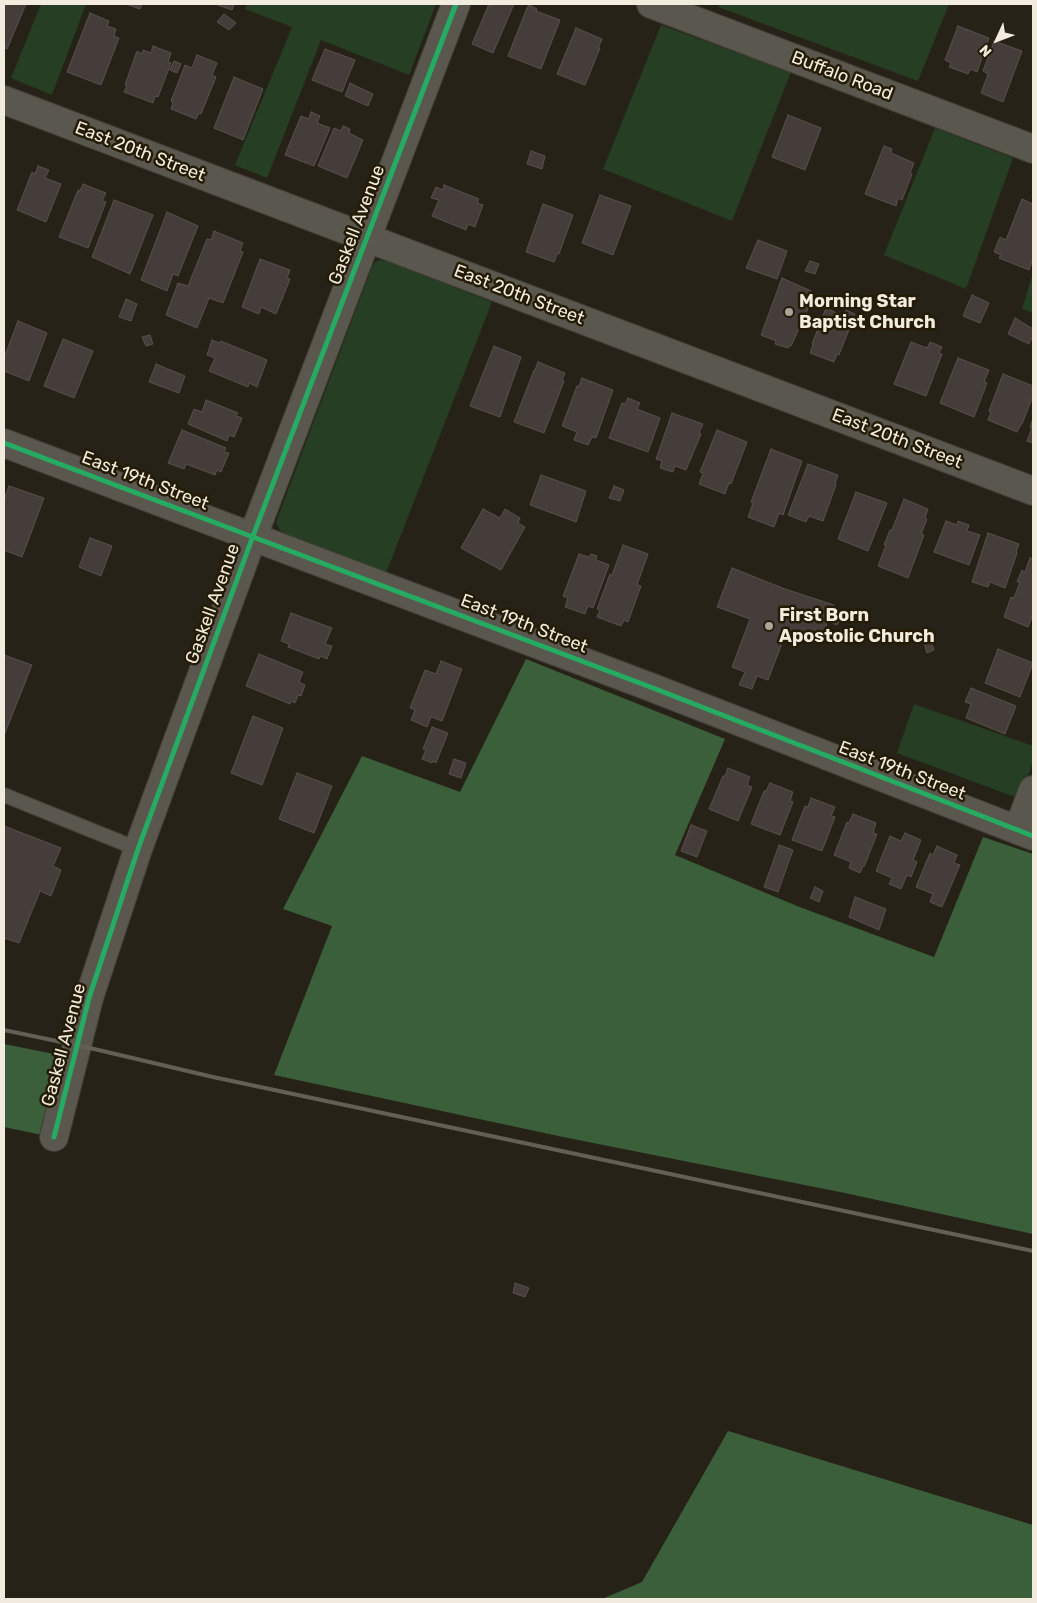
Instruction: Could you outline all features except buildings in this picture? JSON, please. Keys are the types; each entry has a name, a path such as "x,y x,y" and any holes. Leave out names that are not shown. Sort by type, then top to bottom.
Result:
{"street":[{"name":"Gaskell Avenue","path":"54,1138 89,998 138,849 252,536 456,4"},
{"name":"Buffalo Road","path":"651,4 1033,149"},
{"name":"East 20th Street","path":"4,100 1033,491"},
{"name":"East 19th Street","path":"4,443 644,684 1026,833"},
{"path":"1026,833 1033,790"}],"lane":[{"path":"4,795 138,849"}],"green space":[{"path":"41,4 86,4 52,95 11,78"},
{"path":"247,4 436,4 409,75 321,40 267,178 235,165 292,27 245,9"},
{"path":"720,4 949,4 918,81 718,7"},
{"path":"661,25 791,72 732,221 603,169"},
{"path":"935,128 1013,158 966,289 884,255"},
{"path":"380,260 389,261 492,302 386,573 289,537 280,530 276,522 372,267 375,262"},
{"path":"1033,276 1033,313 1022,309"},
{"path":"526,659 725,739 675,855 797,906 934,957 983,837 1033,854 1033,1234 845,1193 563,1137 274,1075 332,926 283,909 362,756 460,792"},
{"path":"914,704 1033,746 1033,761 1020,799 897,753"},
{"path":"4,1044 59,1055 42,1135 4,1127"},
{"path":"728,1431 1033,1525 1033,1599 602,1599 642,1582"}],"railway":[{"path":"4,1030 213,1077 1033,1251"}],"cycle path":[{"path":"54,1137 89,998 138,849 253,536 456,4"},
{"path":"4,443 653,688 1033,836"}],"place":[{"name":"Morning Star Baptist Church","path":"789,312"},
{"name":"First Born Apostolic Church","path":"769,626"}]}
